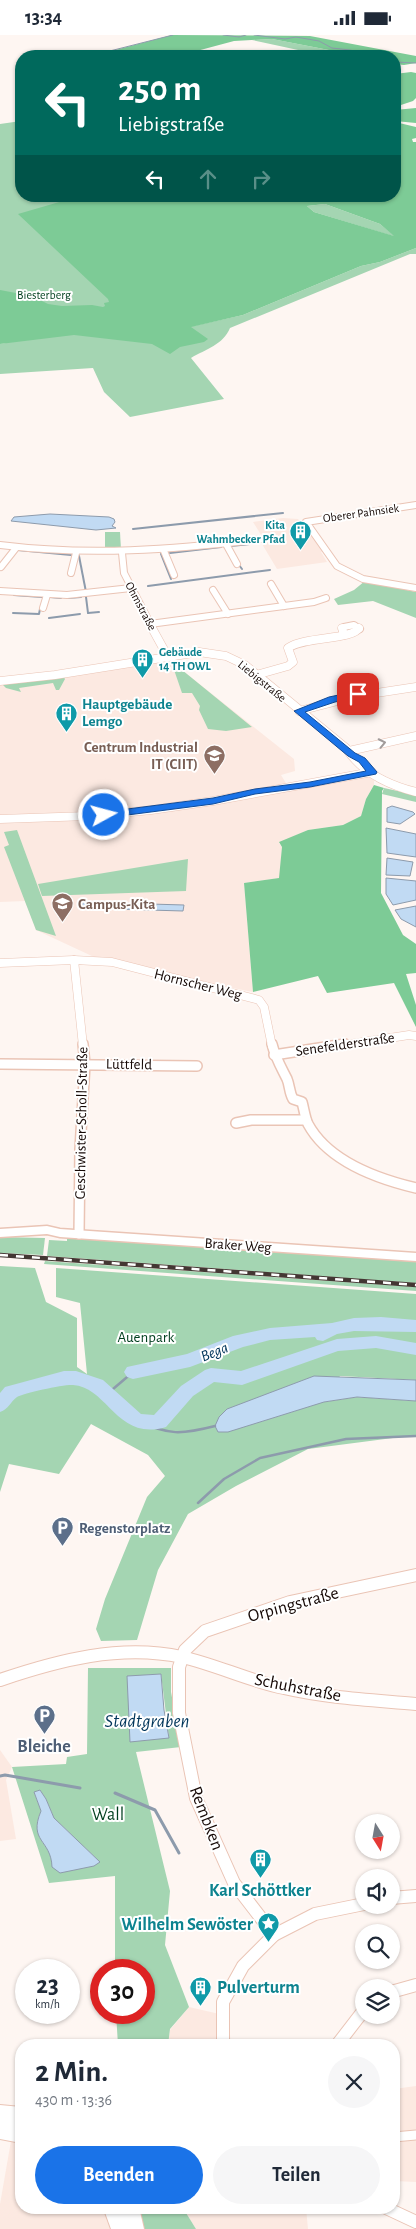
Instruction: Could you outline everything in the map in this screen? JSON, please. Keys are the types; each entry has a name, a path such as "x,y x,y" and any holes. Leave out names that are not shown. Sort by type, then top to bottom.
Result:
{"main road":[{"path":"0,2115 15,2116"},
{"path":"0,2129 15,2132"},
{"path":"116,2214 121,2229"},
{"path":"131,2214 134,2229"}],"street":[{"name":"Oberer Pahnsiek","path":"306,522 416,505"},
{"path":"306,522 337,566 363,579 416,589"},
{"path":"0,545 76,553 122,553 164,551 261,539"},
{"path":"226,544 237,564"},
{"path":"1,567 16,548"},
{"path":"164,551 174,575"},
{"path":"71,573 76,553"},
{"name":"Ohmstraße","path":"122,553 124,573 168,657"},
{"path":"272,584 284,606"},
{"path":"0,591 47,595 83,594 131,588"},
{"path":"213,590 220,597 228,614"},
{"path":"43,608 47,595"},
{"path":"150,625 314,602 326,598"},
{"path":"256,675 288,666 292,662 287,652 288,648 294,643 344,635"},
{"name":"Liebigstraße","path":"0,681 199,652 220,653 242,662 350,753 354,760 375,775 400,786 416,790"},
{"path":"299,711 333,699 416,687"},
{"path":"350,753 416,736"},
{"path":"0,819 88,816 151,810 213,801 271,789 375,775"},
{"name":"Hornscher Weg","path":"0,963 78,960 112,962 259,1001 264,1007 274,1055 288,1082 289,1092 293,1099 302,1101 306,1120 324,1146 356,1165 402,1185 416,1188"},
{"name":"Geschwister-Scholl-Straße","path":"78,960 85,1064 80,1149 79,1234"},
{"name":"Senefelderstraße","path":"274,1055 409,1035 416,1036"},
{"name":"Lüttfeld","path":"0,1064 197,1066"},
{"path":"236,1123 251,1120 306,1120"},
{"name":"Braker Weg","path":"3,1231 34,1232 47,1235 60,1233 79,1234 416,1257"},
{"name":"Orpingstraße","path":"182,1657 185,1650 206,1631 223,1623 290,1602 416,1575"},
{"name":"Schuhstraße","path":"0,1680 58,1661 106,1653 148,1652 182,1657 286,1688 342,1697 416,1704"},
{"name":"Rembken","path":"182,1657 179,1667 179,1713 199,1808 234,1883 274,1935"},
{"path":"400,1897 416,1896"},
{"path":"223,2039 223,2002 243,1966 274,1935 315,1914 355,1905"},
{"path":"400,1989 416,1985"},
{"path":"342,2039 355,2022"},
{"path":"400,2136 416,2135"},
{"path":"400,2214 416,2221"}],"shaded area":[{"path":"283,518 298,519 324,551 321,552 327,562 277,569 262,544 266,543 253,522"},
{"path":"168,659 294,759 295,771 281,775 289,788 366,776 374,780 374,785 366,799 361,816 343,825 308,830 279,843 282,847 280,878 244,883 253,992 177,977 94,957 36,930 25,901 0,902 0,683"},
{"path":"47,1256 416,1283 416,1287 45,1261"},
{"path":"0,1750 12,1767 6,1780 16,1839 0,1841"},
{"path":"189,2007 228,2016 230,2039 169,2039 170,2030"},
{"path":"416,2086 416,2182 400,2181 400,2088"},
{"path":"11,2141 15,2142 15,2214 105,2214 112,2229 0,2229 0,2204"},
{"path":"187,2214 307,2214 308,2229 196,2229"}],"green space":[{"path":"172,35 310,36 384,50 329,50 272,39 234,41 200,50 115,50"},
{"path":"272,39 329,50 298,50 252,40"},
{"path":"401,53 416,56 416,63 401,65"},
{"path":"401,73 416,73 416,98 401,105"},
{"path":"416,108 416,123 401,122 401,109"},
{"name":"Biesterberg","path":"15,122 15,202 94,202 193,326 243,315 361,266 380,262 416,248 416,254 410,254 230,328 219,343 191,358 224,399 130,417 104,392 93,368 0,374 0,344 6,343 0,343 0,124"},
{"path":"401,123 416,127 416,138 412,139 413,142 416,142 416,248 380,262 361,266 243,315 191,327 208,339 204,342 180,347 170,354 152,344 74,335 0,344 0,290 32,296 48,304 62,306 92,305 103,307 105,306 104,303 109,302 18,214 59,202 401,202","holes":["325,204 380,224 394,236 314,212 307,206"]},
{"path":"325,204 380,224 396,237 314,212 307,206"},
{"path":"105,532 120,532 121,550 105,551"},
{"path":"365,581 416,592 416,618 373,601 338,605 334,599 354,590"},
{"path":"171,661 252,727 226,731 208,729 199,710 200,706 192,693 182,693"},
{"path":"63,676 65,679 59,690 56,690 53,683 19,688 21,692 6,688 2,684"},
{"path":"374,785 384,788 382,791 381,893 403,935 416,944 416,973 406,974 416,1005 416,1027 394,983 327,993 318,976 253,992 244,883 279,878 282,847 279,842 308,830 343,825 361,816 366,799"},
{"path":"384,788 416,795 416,802 382,794"},
{"path":"17,830 56,936 36,930 4,847 9,845 4,832"},
{"path":"188,859 186,891 42,896 38,884"},
{"path":"0,1237 45,1238 43,1255 0,1253"},
{"path":"67,1238 416,1261 416,1283 47,1256 49,1240 67,1241"},
{"path":"45,1261 416,1287 416,1291 44,1264"},
{"name":"Auenpark","path":"0,1266 35,1268 46,1302 77,1318 77,1367 87,1374 80,1303 56,1297 56,1268 416,1294 416,1380 340,1376 324,1402 357,1397 416,1401 416,1435 308,1449 236,1486 188,1514 158,1570 137,1640 101,1641 96,1629 105,1599 147,1497 165,1476 148,1455 91,1424 59,1474 9,1464 0,1492"},
{"name":"Wall","path":"88,1668 171,1668 171,1692 181,1747 136,1752 170,1891 165,1945 189,2007 170,2029 169,2039 118,2039 117,2024 155,2024 155,1959 115,1959 115,1876 49,1883 12,1767 66,1764 67,1757 87,1754","holes":["161,1674 169,1738 127,1677","40,1790 54,1818 100,1862 52,1855 37,1830 41,1811 34,1792"]},
{"path":"141,2214 187,2214 196,2229 144,2229"}],"water":[{"path":"50,514 109,517 114,519 115,522 112,526 116,528 96,530 11,521 14,517"},
{"path":"392,806 415,814 400,824 387,822 387,808"},
{"path":"386,828 416,834 416,857 387,853"},
{"path":"387,858 413,862 410,876 386,875"},
{"path":"386,878 416,881 416,900 393,905 386,894"},
{"path":"83,902 184,905 183,911 82,908"},
{"path":"416,906 416,927 401,919 395,910"},
{"path":"314,1376 416,1380 416,1401 357,1397 324,1402 228,1432 218,1432 215,1426 219,1417 227,1409"},
{"name":"Stadtgraben","path":"161,1674 169,1738 130,1742 127,1676"},
{"path":"40,1790 54,1818 100,1862 94,1866 60,1873 52,1867 51,1858 37,1829 41,1811 34,1792"}],"waterway":[{"path":"114,50 173,35"},
{"path":"223,35 239,37 246,35"},
{"path":"254,35 285,39 296,37 319,41 332,48 350,50"},
{"path":"401,62 416,63"},
{"path":"133,529 283,513"},
{"path":"231,546 250,544"},
{"path":"170,553 221,547"},
{"path":"18,550 71,555"},
{"path":"161,554 171,579"},
{"path":"79,556 86,592"},
{"path":"239,565 242,569"},
{"path":"148,586 270,570"},
{"path":"14,595 42,597"},
{"path":"50,597 61,598"},
{"path":"67,598 81,597"},
{"path":"86,597 88,613 99,612"},
{"path":"13,613 39,614 40,609"},
{"path":"49,618 80,614"},
{"name":"Bega","path":"323,1335 331,1330 354,1325 416,1326"},
{"name":"Bega","path":"133,1372 190,1360 239,1341 270,1334 330,1329"},
{"name":"Bega","path":"0,1405 11,1392 64,1378 76,1378 97,1385 137,1421 159,1422 187,1391 211,1375 242,1378 337,1345 376,1342 416,1349"},
{"name":"Bega","path":"106,1395 133,1372"},
{"name":"Bega","path":"137,1421 158,1429 175,1432 193,1431 215,1426"},
{"path":"198,1503 224,1479 260,1458 346,1439 416,1436"},
{"path":"0,1776 5,1775 80,1788"},
{"path":"115,1793 155,1810 179,1853"}],"railway":[{"path":"0,1255 416,1285"}],"place":[{"name":"Kita Wahmbecker Pfad","path":"301,551"},
{"name":"Gebäude 14 TH OWL","path":"143,678"},
{"name":"Hauptgebäude Lemgo","path":"66,732"},
{"name":"Centrum Industrial IT (CIIT)","path":"214,775"},
{"name":"Campus-Kita","path":"62,923"},
{"name":"Regenstorplatz","path":"63,1547"},
{"name":"Bleiche","path":"44,1735"},
{"name":"Karl Schöttker","path":"260,1879"},
{"name":"Wilhelm Sewöster","path":"269,1943"},
{"name":"Pulverturm","path":"201,2006"}],"route":[{"path":"104,815 213,801 255,791 310,785 372,772 362,760 352,755 299,711 333,699 358,694"}]}
